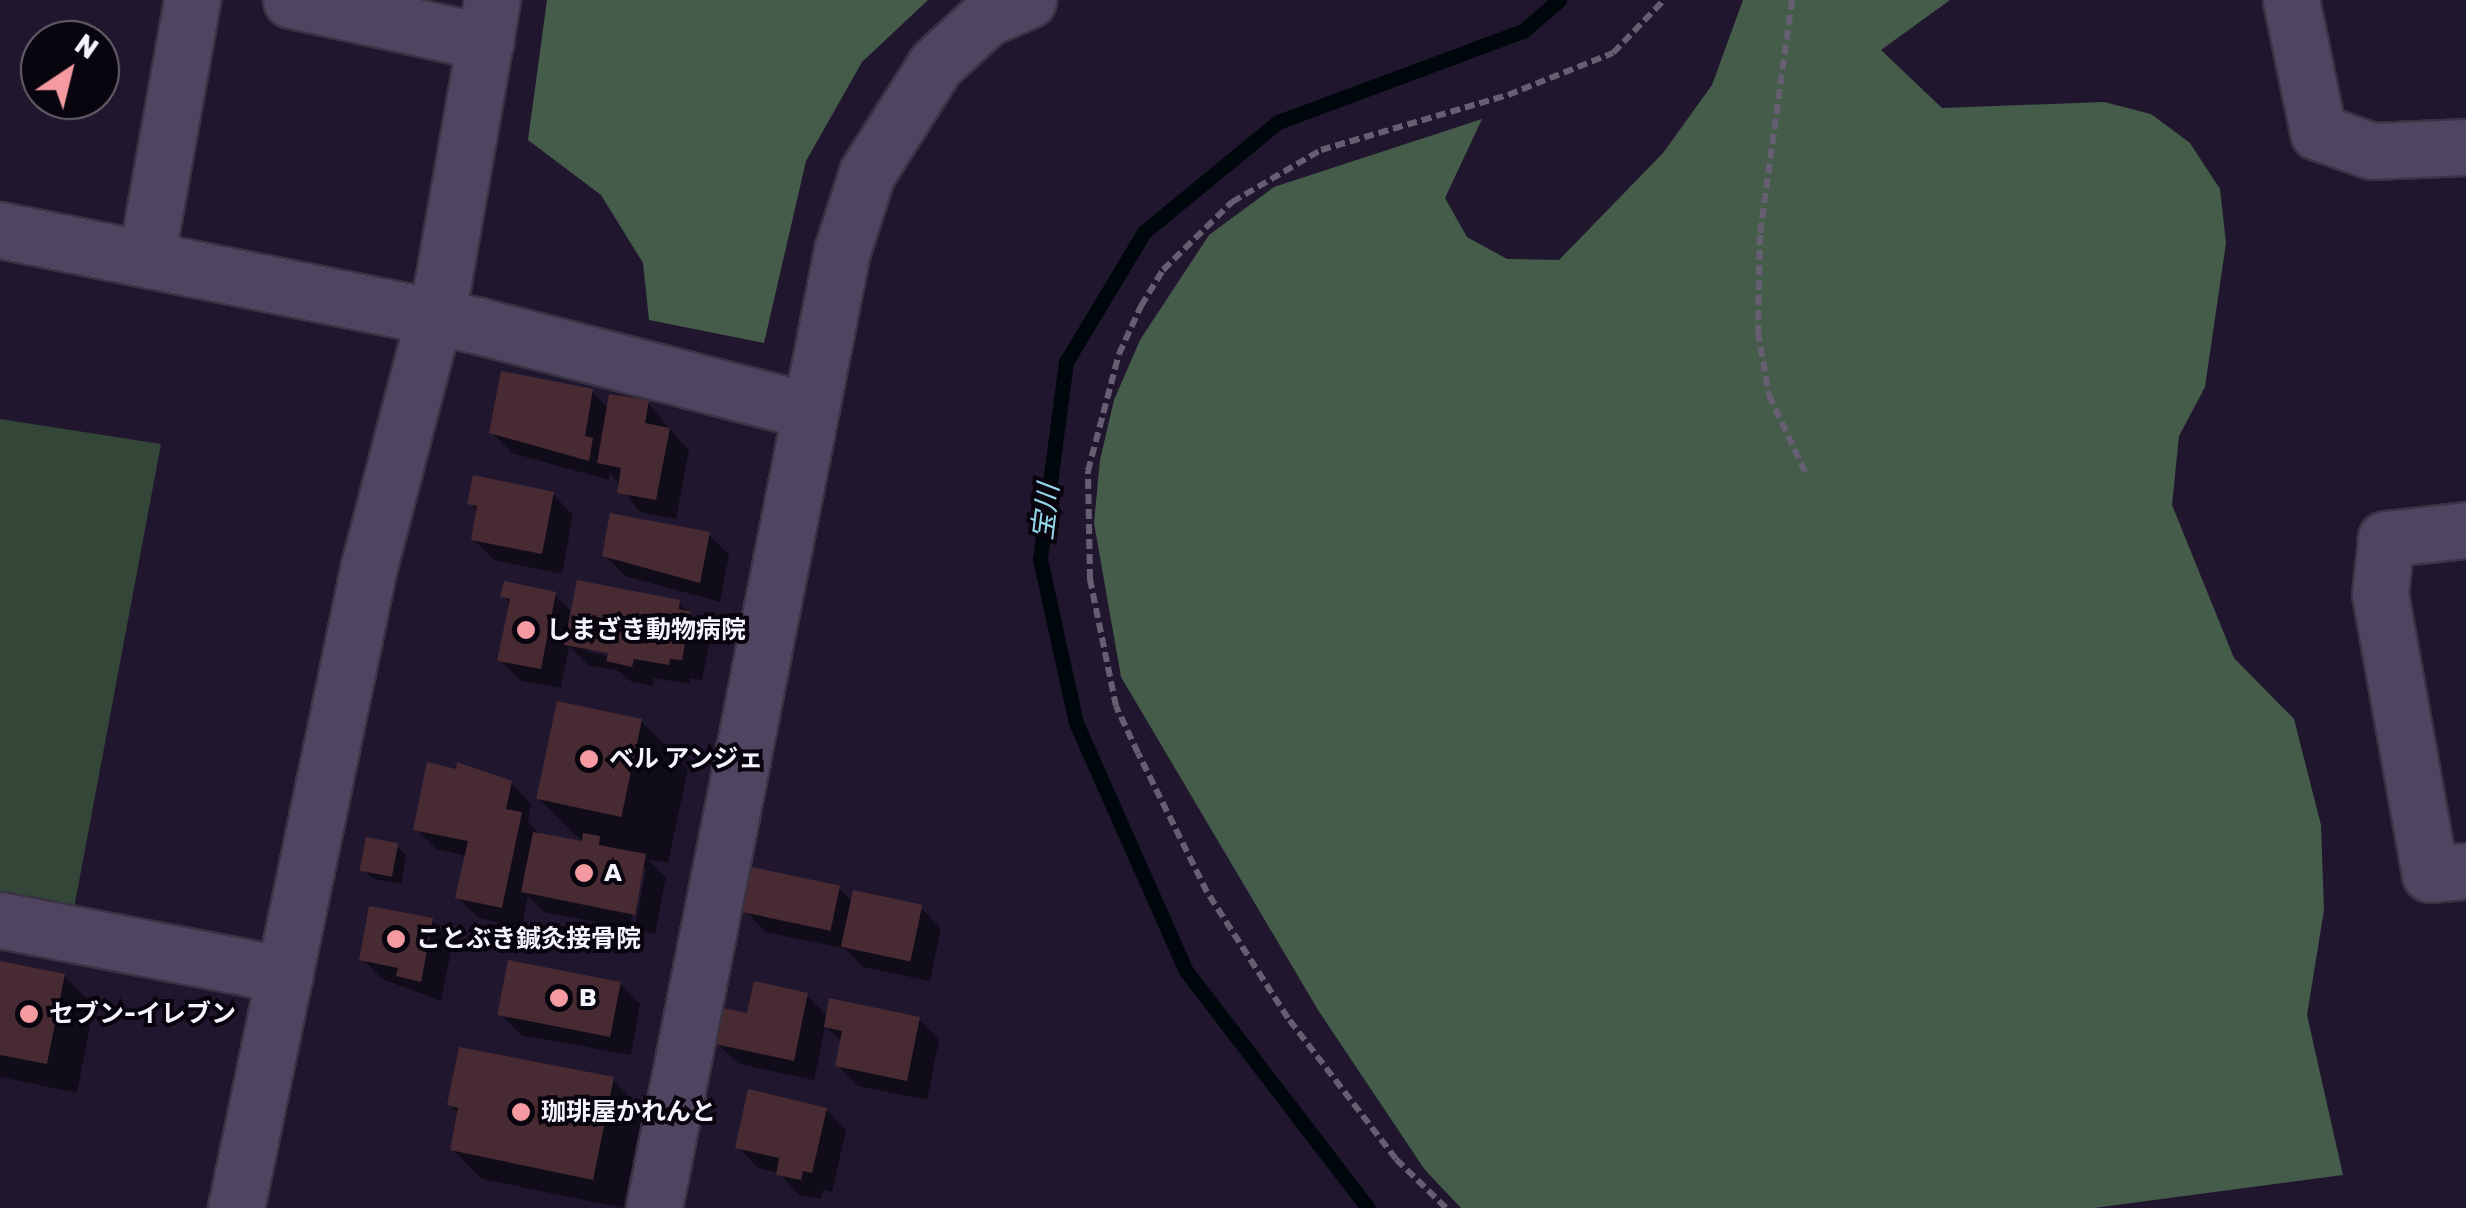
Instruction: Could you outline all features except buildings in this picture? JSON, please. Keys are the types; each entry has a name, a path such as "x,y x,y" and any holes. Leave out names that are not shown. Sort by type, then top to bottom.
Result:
{"street":[{"path":"146,259 192,0"},
{"path":"236,1208 369,566 434,318 489,21 291,0"},
{"path":"654,1208 842,251 867,173 888,133 936,64 986,18 1028,0"},
{"path":"2291,0 2318,132 2372,151 2466,147"},
{"path":"0,230 434,318 809,411"},
{"path":"2466,530 2386,539 2380,594 2430,874 2466,871"},
{"path":"0,920 285,975"}],"path":[{"path":"1446,1208 1396,1159 1288,1018 1207,892 1138,754 1116,706 1090,579 1088,470 1119,354 1141,306 1163,270 1232,202 1321,150 1508,94 1613,53 1664,0"},
{"path":"1792,0 1760,234 1758,332 1769,395 1806,474"}],"green space":[{"path":"547,0 928,0 862,62 806,161 764,343 649,320 643,263 601,195 528,140"},
{"path":"1743,0 1950,0 1881,50 1942,108 2104,102 2151,114 2190,143 2220,189 2226,243 2205,387 2179,436 2172,505 2234,658 2294,719 2321,825 2324,910 2307,1015 2343,1175 2094,1208 1461,1208 1425,1170 1318,1010 1121,677 1094,523 1100,460 1114,400 1140,340 1209,235 1274,187 1482,119 1445,198 1467,237 1507,259 1559,260 1663,153 1712,85"},
{"path":"0,419 161,444 72,919 0,903"}],"waterway":[{"name":"宝川","path":"1368,1208 1186,971 1076,723 1040,559 1066,362 1144,232 1278,122 1523,31 1559,0"}],"place":[{"name":"しまざき動物病院","path":"526,630"},
{"name":"ベル アンジェ","path":"589,759"},
{"name":"A","path":"584,873"},
{"name":"ことぶき鍼灸接骨院","path":"396,939"},
{"name":"B","path":"559,998"},
{"name":"セブン-イレブン","path":"29,1014"},
{"name":"珈琲屋かれんと","path":"521,1112"}]}
